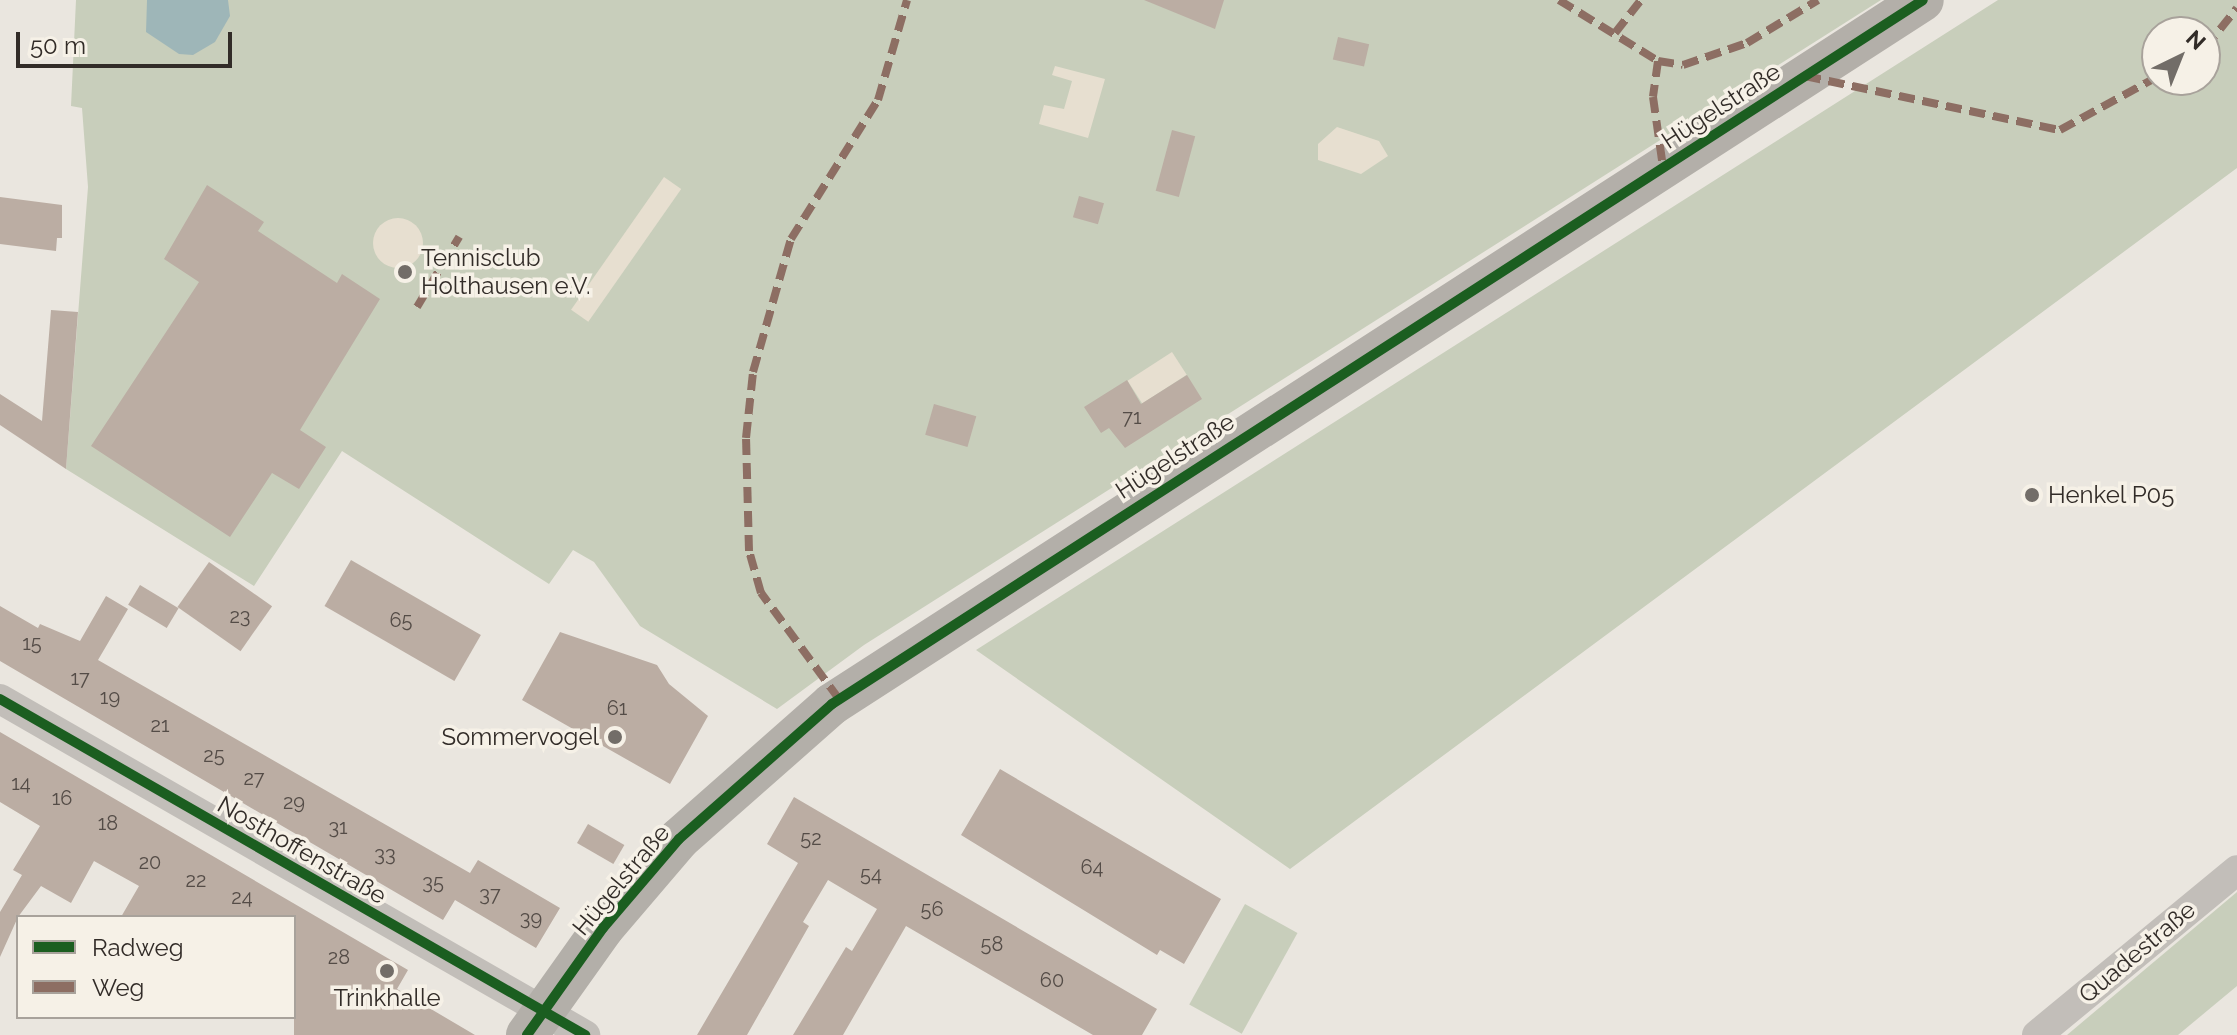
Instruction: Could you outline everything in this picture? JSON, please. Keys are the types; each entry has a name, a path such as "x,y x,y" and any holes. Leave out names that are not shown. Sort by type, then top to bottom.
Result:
{"street":[{"name":"Hügelstraße","path":"535,1023 603,928 679,839 847,693 1923,0"},
{"name":"Nosthoffenstraße","path":"0,699 535,1023 585,1035"},
{"name":"Quadestraße","path":"2037,1035 2237,870"}],"green space":[{"path":"76,0 1881,0 864,645 777,709 640,626 594,562 573,550 549,584 342,451 254,586 66,469 88,187 82,108 71,106"},
{"path":"1998,0 2237,0 2237,168 1290,869 976,650"},
{"path":"2237,892 2237,986 2178,1035 2067,1035"},
{"path":"1245,904 1297,933 1242,1034 1189,1005"}],"shaded area":[{"path":"1055,66 1105,79 1088,138 1039,124 1044,105 1064,109 1072,81 1052,75"},
{"path":"1337,127 1379,141 1388,156 1361,174 1318,160 1318,144"},
{"path":"664,177 681,189 588,322 571,310"},
{"path":"398,218 416,225 423,243 416,261 398,268 380,261 373,243 380,225"},
{"path":"1172,352 1187,375 1142,404 1128,381"}],"water":[{"path":"147,0 228,0 230,16 215,42 193,55 179,54 146,32"}],"building":[{"path":"1144,0 1224,0 1215,29"},
{"path":"1338,37 1369,44 1364,67 1333,59"},
{"path":"1172,130 1195,136 1179,197 1156,191"},
{"path":"207,185 264,222 258,231 337,283 342,274 380,299 300,430 326,447 299,489 272,473 230,537 91,446 199,282 164,259"},
{"path":"1079,196 1104,203 1098,224 1073,217"},
{"path":"0,197 62,205 62,238 57,238 56,251 0,244"},
{"path":"51,310 78,312 66,469 0,425 0,394 42,421"},
{"path":"1187,375 1202,399 1125,448 1109,428 1101,433 1084,407 1127,380 1141,404"},
{"path":"934,404 976,416 967,447 925,435"},
{"path":"351,560 481,635 454,681 324,606"},
{"path":"209,562 272,606 241,651 177,607"},
{"path":"140,585 179,608 167,628 128,605"},
{"path":"106,596 128,609 98,660 470,873 478,860 560,908 536,948 455,900 443,920 0,661 0,606 38,628 40,624 80,641"},
{"path":"560,632 657,665 669,684 708,716 670,784 522,700"},
{"path":"0,732 408,970 397,989 475,1035 294,1035 296,915 122,915 139,886 94,861 71,903 41,886 19,915 16,915 0,957 0,912 22,875 13,870 40,826 0,802"},
{"path":"1000,769 1221,899 1184,964 1160,950 1157,955 961,835"},
{"path":"794,797 1157,1009 1142,1035 1093,1035 906,926 843,1035 793,1035 846,947 852,951 877,909 828,880 803,922 809,926 747,1035 697,1035 798,863 767,844"},
{"path":"588,824 624,845 613,864 577,843"}],"marked path":[{"path":"839,699 761,593 749,551 746,438 753,372 791,239 878,100 907,0"},
{"path":"1559,0 1658,61 1683,65 1747,43 1818,0"},
{"path":"1615,33 1641,0"},
{"path":"2221,28 2237,8"},
{"path":"1658,61 1653,97 1663,167"},
{"path":"1805,76 2060,130 2141,86"},
{"path":"417,307 459,237"}],"cycle path":[{"path":"527,1035 603,928 679,839 832,704 1923,0"},
{"path":"0,699 585,1035"}],"place":[{"name":"Tennisclub Holthausen e.V.","path":"405,272"},
{"name":"Henkel P05","path":"2032,495"},
{"name":"Sommervogel","path":"615,737"},
{"name":"Trinkhalle","path":"387,971"}]}
